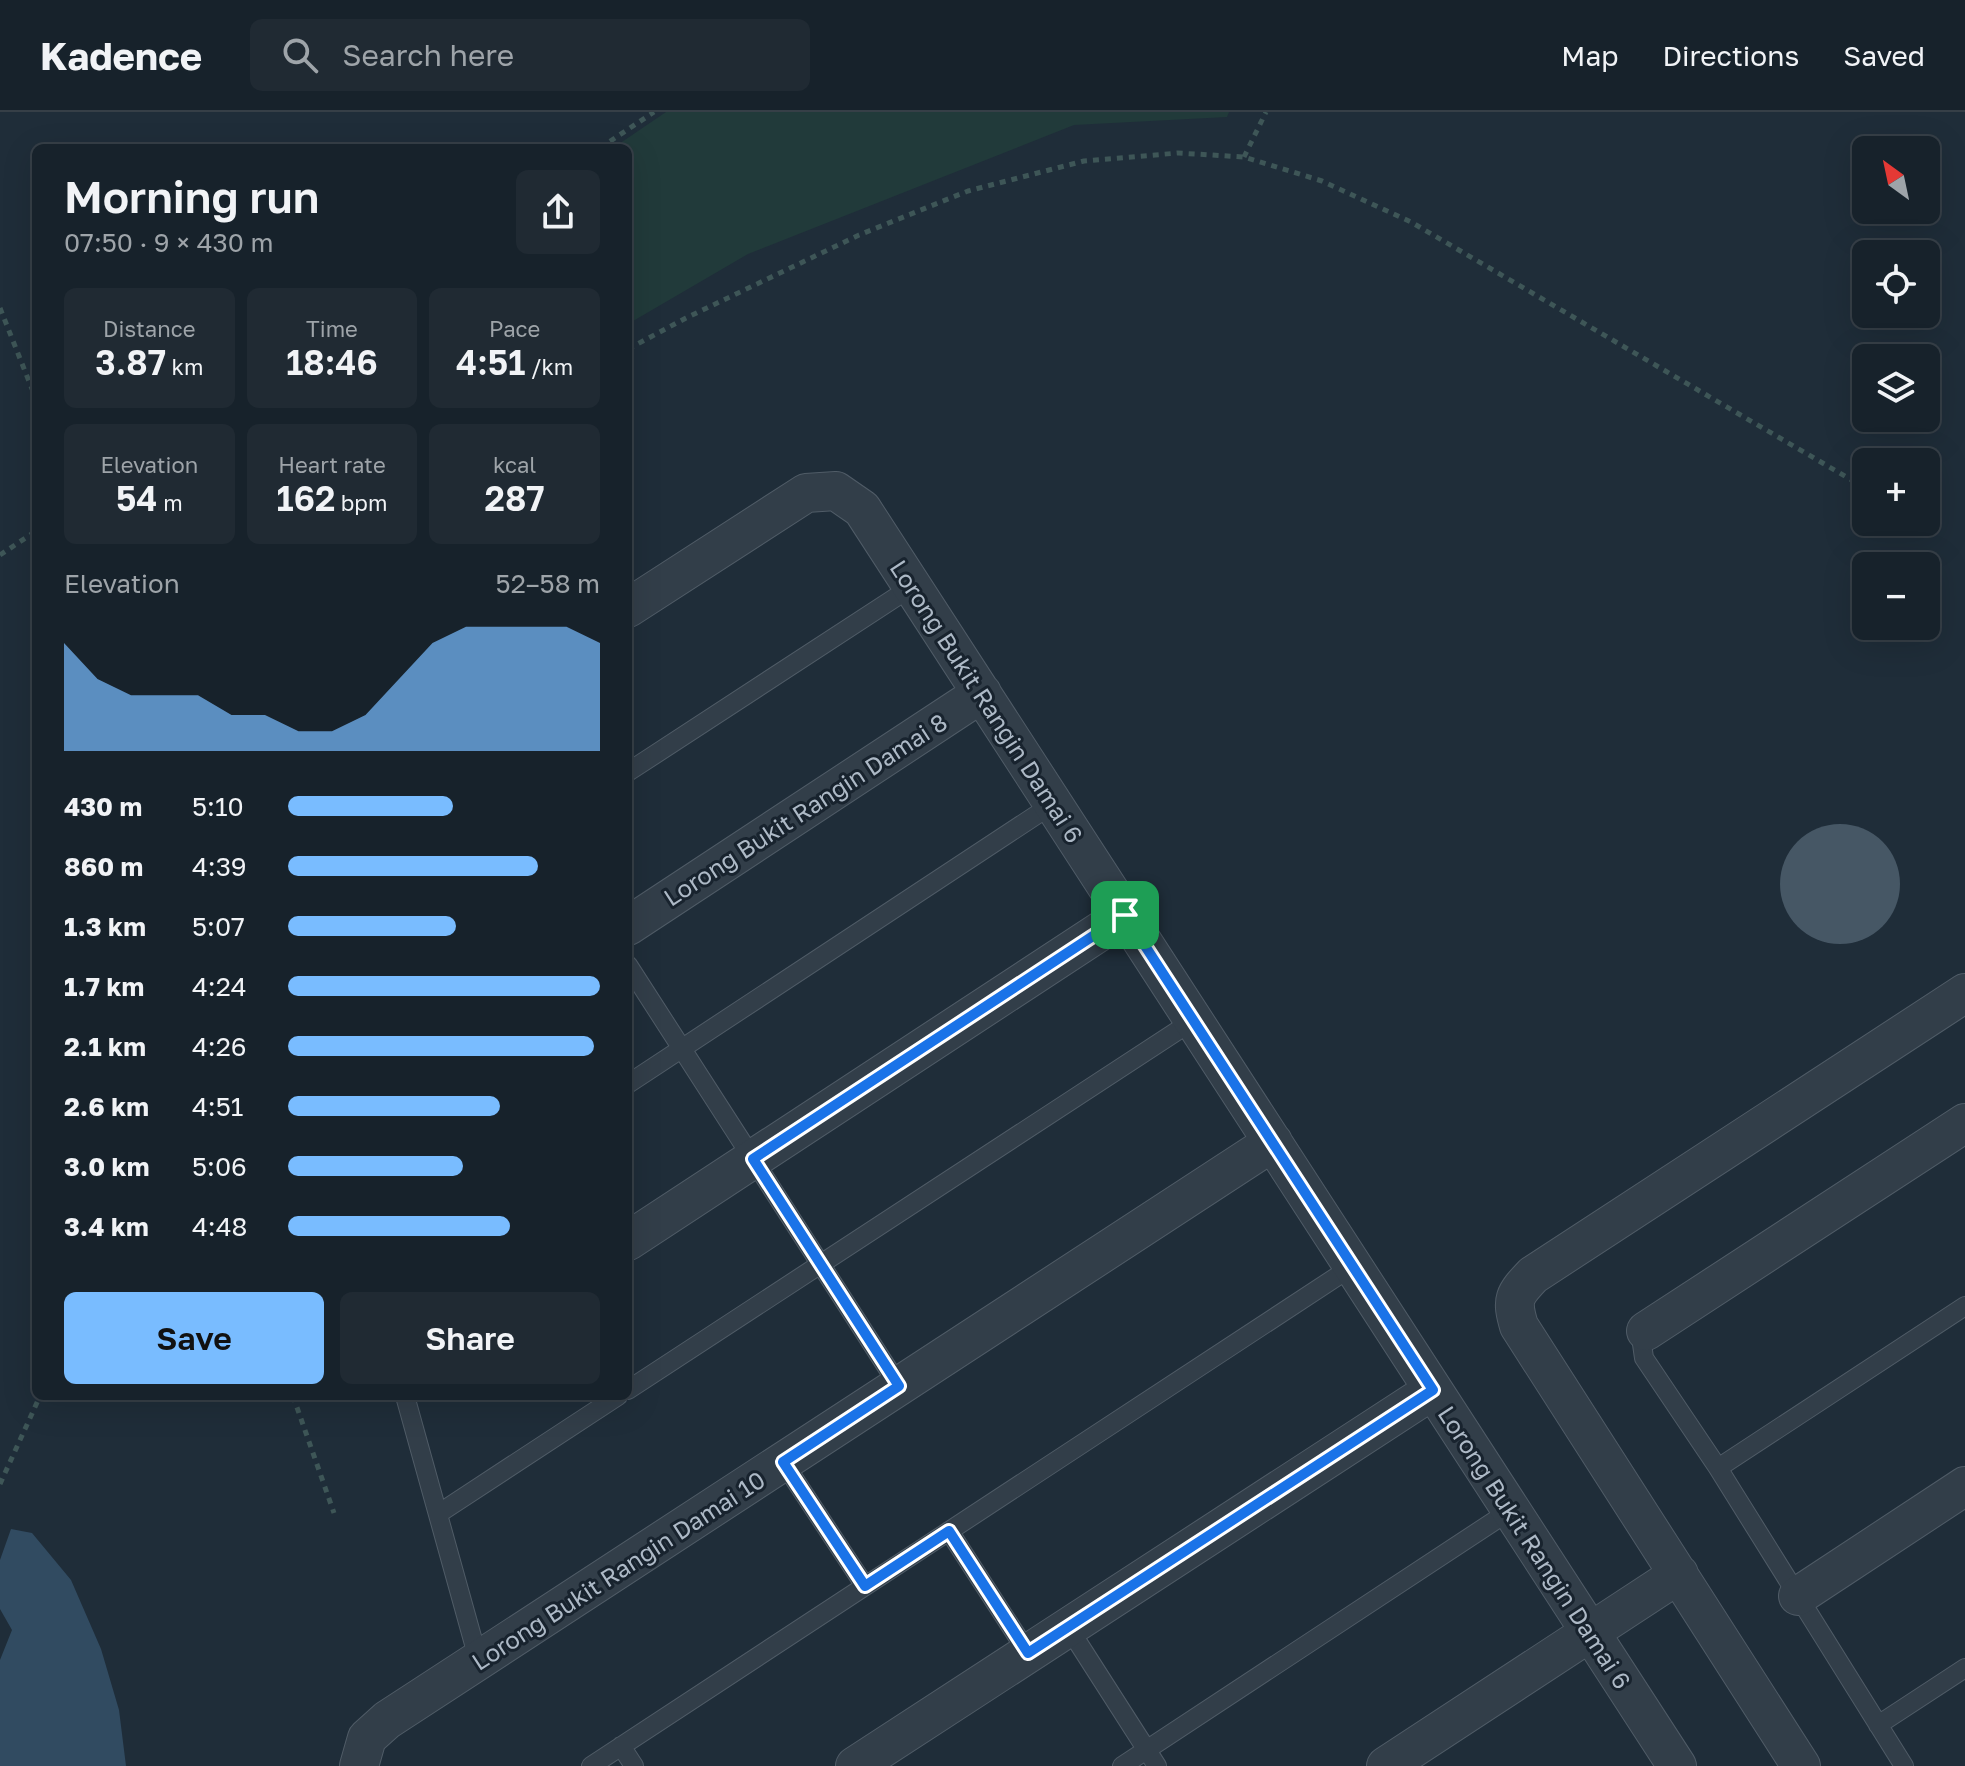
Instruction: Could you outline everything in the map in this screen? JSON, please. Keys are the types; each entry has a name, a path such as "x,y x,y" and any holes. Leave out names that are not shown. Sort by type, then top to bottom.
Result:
{"street":[{"name":"Lorong Bukit Rangin Damai 6","path":"632,605 806,493 836,491 862,509 1590,1632 1666,1762"},
{"name":"Lorong Bukit Rangin Damai 8","path":"632,923 982,693"},
{"path":"632,1238 1125,915"},
{"path":"1801,1766 1519,1326 1514,1308 1516,1293 1533,1275 1965,993"},
{"path":"1646,1331 1965,1123"},
{"name":"Lorong Bukit Rangin Damai 10","path":"363,1752 387,1720 1273,1142"},
{"path":"855,1766 1433,1390"},
{"path":"1798,1596 1965,1486"},
{"path":"1386,1766 1679,1574"}],"lane":[{"path":"632,769 913,586"},
{"path":"632,1081 1053,804"},
{"path":"632,971 899,1386"},
{"path":"632,1387 1194,1020"},
{"path":"591,1766 1353,1266"},
{"path":"1718,1468 1965,1306"},
{"path":"1646,1331 1642,1344 1644,1358 1718,1468 1904,1766"},
{"path":"406,1400 479,1662"},
{"path":"438,1514 612,1400"},
{"path":"783,1462 865,1586"},
{"path":"1122,1766 1152,1758 1511,1510"},
{"path":"949,1531 1028,1653"},
{"path":"1068,1627 1152,1758"},
{"path":"1878,1725 1965,1668"},
{"path":"621,1746 634,1766"}],"path":[{"path":"606,144 654,112"},
{"path":"1244,157 1266,112"},
{"path":"632,347 859,235 968,191 1084,161 1178,153 1244,157 1322,181 1411,222 1852,480"},
{"path":"0,308 32,389"},
{"path":"0,555 32,534"},
{"path":"0,1484 38,1400"},
{"path":"294,1400 334,1513"}],"green space":[{"path":"666,112 1229,112 1227,117 1074,125 748,254 632,322 632,144 619,144"}],"water":[{"path":"11,1529 32,1533 71,1580 101,1649 119,1710 126,1766 0,1766 0,1660 12,1630 0,1609 0,1560"}],"building":[{"path":"1840,824 1863,828 1882,842 1896,861 1900,884 1896,907 1882,926 1863,940 1840,944 1817,940 1798,926 1784,907 1780,884 1784,861 1798,842 1817,828"}],"route":[{"path":"1125,915 1433,1390 1028,1653 949,1531 865,1586 783,1462 899,1386 753,1159 1125,915"}]}
